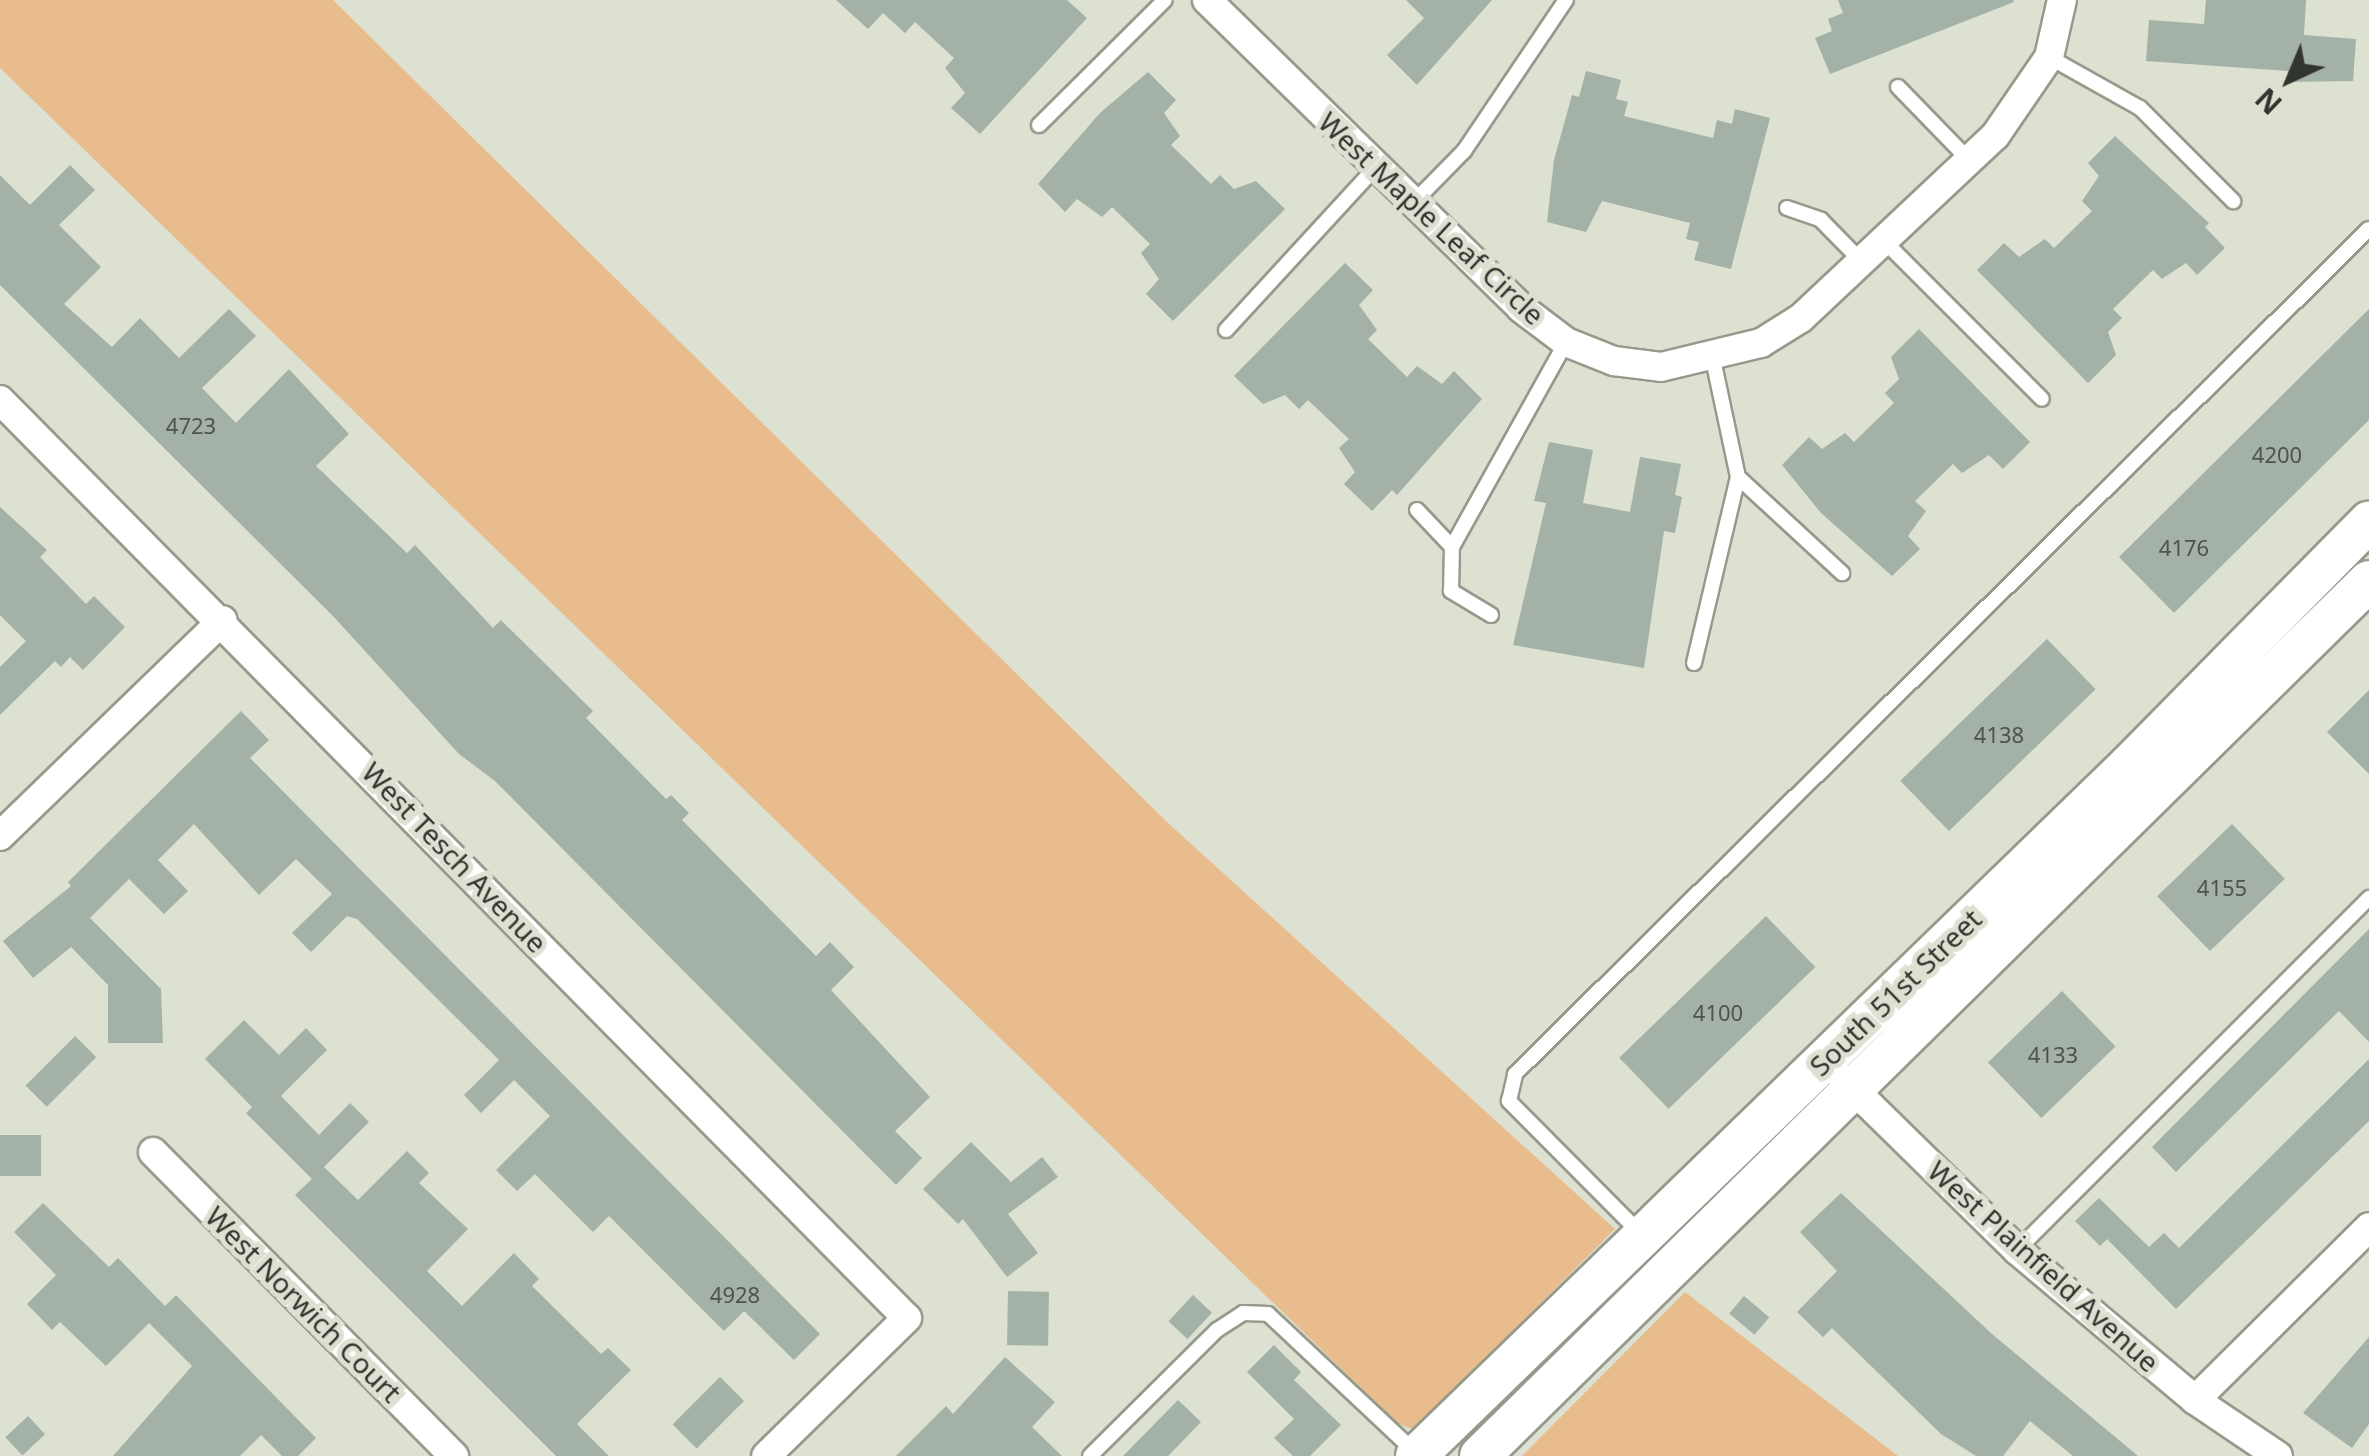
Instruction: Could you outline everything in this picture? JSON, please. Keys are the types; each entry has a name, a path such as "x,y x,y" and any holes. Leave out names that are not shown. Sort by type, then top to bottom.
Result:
{"street":[{"name":"West Maple Leaf Circle","path":"1216,3 1412,204 1521,308 1566,342 1614,362 1662,367 1713,359 1761,343 1801,318 1970,161 2021,103 2048,57 2062,0"},
{"name":"West Tesch Avenue","path":"0,400 223,620 907,1318 766,1456"},
{"name":"South 51st Street","path":"1418,1455 2369,522"},
{"name":"South 51st Street","path":"1480,1456 2369,582"},
{"path":"0,836 223,620"},
{"name":"West Plainfield Avenue","path":"1824,1060 2017,1250 2196,1400 2278,1456"},
{"name":"West Norwich Court","path":"153,1152 454,1456"},
{"path":"2196,1400 2369,1227"},
{"path":"1643,1236 1676,1267"}],"lane":[{"path":"1039,125 1165,0"},
{"path":"1412,204 1464,151 1566,0"},
{"path":"2048,57 2140,108 2233,201"},
{"path":"1898,87 1970,161"},
{"path":"1226,330 1376,167"},
{"path":"1787,208 1821,220 1862,262"},
{"path":"1643,1236 1509,1100 1515,1074 2369,229"},
{"path":"1884,241 2042,399"},
{"path":"1490,615 1451,591 1452,547 1566,342"},
{"path":"1694,662 1738,477 1713,359"},
{"path":"1738,477 1842,573"},
{"path":"1417,510 1452,547"},
{"path":"2017,1250 2369,898"},
{"path":"1090,1456 1217,1330 1243,1313 1268,1314 1418,1455"}],"shaded area":[{"path":"0,0 333,0 1167,822 1615,1229 1414,1430 1397,1423 0,68"},
{"path":"1685,1292 1898,1456 1522,1456"}],"building":[{"path":"836,0 1067,0 1087,18 980,134 951,108 965,93 945,68 954,58 915,22 905,33 883,13 868,29"},
{"path":"1406,0 1492,0 1417,85 1387,55 1424,18"},
{"path":"1838,0 2014,2 1830,74 1815,38 1832,31 1828,19 1843,13"},
{"path":"2206,0 2306,0 2304,35 2356,39 2353,81 2287,82 2288,71 2146,61 2149,20 2204,24"},
{"path":"1586,71 1621,80 1616,99 1628,102 1624,116 1713,138 1717,120 1732,124 1735,109 1770,118 1731,269 1694,260 1699,242 1686,239 1690,223 1602,201 1586,232 1547,222 1554,160 1572,95 1579,97"},
{"path":"1148,72 1176,100 1164,113 1180,136 1171,145 1211,184 1220,175 1234,189 1256,181 1285,209 1173,321 1146,294 1159,279 1141,253 1150,244 1112,207 1102,217 1077,199 1065,212 1038,184 1100,113"},
{"path":"2115,136 2209,223 2205,227 2225,248 2197,275 2186,263 2162,279 2153,270 2113,309 2122,318 2108,332 2116,355 2088,383 1977,270 2004,243 2019,257 2045,239 2054,248 2092,211 2082,201 2099,176 2088,163"},
{"path":"70,165 95,190 59,225 101,267 64,304 112,347 140,318 179,358 229,309 256,336 202,388 236,423 289,369 349,434 316,466 407,553 415,545 493,628 501,620 593,711 586,718 666,799 671,795 689,813 682,820 816,956 830,942 854,967 831,990 930,1097 895,1131 922,1158 896,1185 495,781 459,754 333,616 0,285 0,175 30,205"},
{"path":"1345,263 1373,290 1359,305 1377,330 1368,339 1407,377 1417,366 1442,384 1454,371 1482,399 1397,495 1392,490 1372,511 1344,484 1355,472 1339,448 1349,439 1308,400 1299,409 1285,395 1263,404 1234,376"},
{"path":"2369,309 2369,420 2174,613 2119,557"},
{"path":"1919,329 2030,442 2003,469 1989,455 1962,473 1953,464 1915,501 1926,511 1908,536 1920,549 1892,576 1821,513 1782,465 1809,437 1822,449 1845,433 1854,442 1894,403 1885,393 1899,379 1891,357"},
{"path":"1549,442 1593,450 1583,503 1630,512 1640,457 1681,464 1675,495 1682,497 1675,533 1664,531 1644,668 1513,645 1546,503 1534,501"},
{"path":"0,507 47,550 40,557 86,604 94,596 125,627 83,670 70,657 61,667 55,661 0,715 0,667 26,641 0,615"},
{"path":"2047,639 2096,689 1949,831 1900,781"},
{"path":"2369,690 2369,774 2327,732"},
{"path":"241,711 269,740 250,758 820,1334 794,1360 744,1311 724,1331 609,1216 593,1232 535,1174 517,1191 496,1170 550,1116 514,1080 481,1113 464,1095 499,1060 357,919 347,916 311,952 292,933 332,894 296,859 259,895 194,824 158,860 188,891 164,914 129,879 90,918 161,989 163,1043 108,1043 108,985 71,947 33,978 3,941 71,886 68,882"},
{"path":"2232,824 2285,879 2210,951 2157,896"},
{"path":"1766,916 1815,967 1669,1109 1619,1058"},
{"path":"2369,929 2369,1042 2339,1011 2176,1172 2152,1147"},
{"path":"2062,991 2115,1046 2041,1118 1988,1063"},
{"path":"244,1020 279,1055 306,1028 327,1050 281,1096 319,1135 350,1103 369,1122 324,1167 358,1200 407,1151 429,1173 419,1183 468,1229 427,1271 462,1306 514,1253 539,1279 532,1286 601,1354 608,1348 631,1370 577,1424 609,1456 556,1456 295,1195 312,1179 246,1113 252,1107 205,1059"},
{"path":"75,1036 96,1057 47,1107 26,1085"},
{"path":"2369,1059 2369,1121 2176,1309 2107,1239 2100,1246 2075,1221 2099,1198 2149,1247 2164,1233 2179,1248"},
{"path":"0,1135 41,1135 41,1176 0,1176"},
{"path":"971,1142 1011,1182 1042,1157 1058,1177 1008,1214 1038,1253 1007,1277 963,1219 958,1224 923,1189"},
{"path":"1841,1193 1992,1334 2138,1456 2073,1456 2030,1421 2003,1456 1976,1456 1941,1434 1832,1328 1823,1337 1797,1312 1837,1271 1800,1232"},
{"path":"43,1203 109,1267 118,1258 165,1306 176,1295 316,1438 298,1456 282,1456 261,1435 240,1456 113,1456 192,1366 149,1323 106,1366 60,1322 52,1330 27,1304 56,1275 14,1232"},
{"path":"1008,1291 1049,1292 1048,1346 1007,1345"},
{"path":"1193,1295 1212,1313 1187,1339 1168,1321"},
{"path":"1744,1296 1769,1317 1754,1335 1729,1314"},
{"path":"2369,1337 2369,1424 2352,1448 2303,1413"},
{"path":"1274,1345 1301,1372 1294,1380 1341,1425 1310,1456 1293,1456 1274,1438 1294,1419 1247,1372"},
{"path":"1005,1357 1055,1402 1032,1427 1062,1456 896,1456 946,1406 953,1414"},
{"path":"720,1377 744,1401 697,1448 673,1424"},
{"path":"1178,1400 1201,1422 1168,1456 1123,1456"},
{"path":"28,1416 45,1434 22,1455 5,1437"}]}
